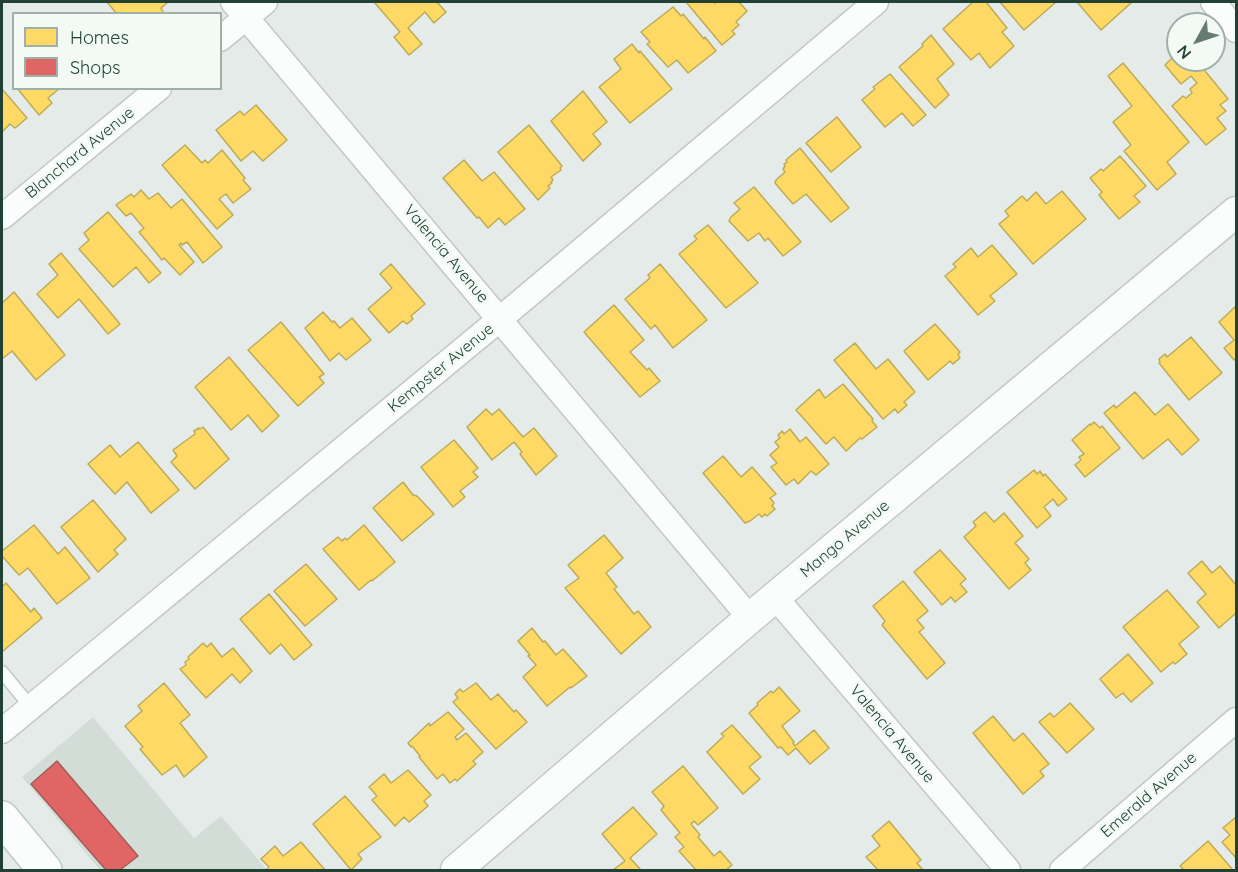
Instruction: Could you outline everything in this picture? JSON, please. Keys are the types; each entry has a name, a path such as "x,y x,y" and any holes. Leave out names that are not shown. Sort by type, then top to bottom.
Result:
{"main road":[{"path":"2,818 45,870"}],"street":[{"path":"222,36 240,9 265,2"},
{"name":"Kempster Avenue","path":"2,731 500,319 876,2"},
{"path":"1213,2 1236,30"},
{"name":"Valencia Avenue","path":"240,9 750,618"},
{"name":"Blanchard Avenue","path":"2,217 157,90"},
{"name":"Mango Avenue","path":"456,870 750,618 1236,212"},
{"name":"Valencia Avenue","path":"776,597 1008,870"},
{"name":"Emerald Avenue","path":"1062,870 1236,720"}],"lane":[{"path":"2,672 31,707"}],"shaded area":[{"path":"93,717 194,838 221,816 267,870 100,870 22,777"}],"building: Homes":[{"path":"107,2 168,2 161,8 163,12 115,12"},
{"path":"374,2 437,2 446,12 434,23 425,12 408,28 422,44 409,55 394,37 400,32"},
{"path":"686,2 739,2 747,11 736,22 739,25 732,31 735,34 722,45"},
{"path":"973,2 986,2 1007,28 1002,32 1014,46 990,68 979,53 971,60 943,29"},
{"path":"1000,2 1056,2 1024,30"},
{"path":"1077,2 1129,2 1131,3 1101,30"},
{"path":"673,7 681,16 683,14 716,51 688,73 677,60 668,67 647,44 650,42 641,32"},
{"path":"931,35 954,64 937,79 949,95 935,108 899,67 923,46 922,44"},
{"path":"632,44 672,89 630,123 599,87 621,69 614,59"},
{"path":"1123,63 1189,142 1167,162 1176,174 1157,190 1124,151 1131,145 1113,122 1132,106 1108,76"},
{"path":"1171,72 1206,72 1228,99 1220,105 1226,111 1217,118 1226,129 1206,145 1172,106 1183,96 1186,98 1192,93 1190,89 1197,83 1191,76 1181,84"},
{"path":"890,74 926,115 913,126 902,113 885,127 862,100 875,89 873,87"},
{"path":"2,89 27,118 15,128 10,124 2,132"},
{"path":"19,90 58,90 48,98 52,103 39,115"},
{"path":"583,91 607,122 593,134 601,144 583,161 551,121"},
{"path":"256,105 287,140 263,161 253,151 241,161 216,130 240,111 244,115"},
{"path":"837,117 861,147 831,172 806,143"},
{"path":"529,125 562,166 561,170 551,177 553,180 548,186 550,188 538,200 498,152"},
{"path":"185,145 202,163 205,160 208,163 222,150 251,189 233,203 226,194 219,199 233,215 217,229 162,165"},
{"path":"800,148 849,208 831,222 806,194 793,204 775,183 785,172 783,169 786,160"},
{"path":"1120,156 1146,186 1134,196 1140,202 1119,219 1099,195 1102,192 1090,178 1101,169 1103,171"},
{"path":"464,160 482,181 494,172 525,209 505,225 499,218 488,228 443,178"},
{"path":"754,187 801,242 783,256 768,238 765,241 759,233 748,241 729,221 740,209 734,203"},
{"path":"141,190 149,199 158,193 171,208 182,199 222,247 203,263 187,242 182,245 181,243 179,245 194,262 180,275 164,258 162,260 139,232 144,228 131,213 126,216 116,205 131,194 134,197"},
{"path":"1062,191 1086,219 1033,264 999,224 1009,216 1005,211 1022,196 1027,201 1036,192 1046,204"},
{"path":"108,212 161,273 149,283 136,267 113,287 79,249 89,240 84,233"},
{"path":"708,225 758,283 726,308 679,254 697,239 694,236"},
{"path":"992,245 1017,274 990,296 995,301 978,315 945,276 956,267 953,264 971,248 978,257"},
{"path":"61,253 120,324 108,334 79,299 58,318 37,294 58,275 49,264"},
{"path":"391,264 425,304 411,316 413,319 407,324 403,321 389,333 368,309 392,288 380,274"},
{"path":"660,264 707,320 673,348 655,325 651,329 625,299 650,278 648,275"},
{"path":"14,292 65,355 36,380 12,351 2,359 2,303"},
{"path":"614,305 644,340 630,352 660,381 640,397 584,332"},
{"path":"1236,306 1236,358 1234,360 1224,348 1234,340 1219,322"},
{"path":"323,312 340,328 352,318 371,340 346,360 339,353 330,361 305,328"},
{"path":"281,322 324,374 319,377 324,383 298,406 248,350"},
{"path":"935,324 960,352 958,354 960,358 953,364 950,361 928,380 904,351"},
{"path":"1191,337 1222,373 1189,400 1159,363 1159,359 1165,354 1167,357"},
{"path":"855,343 876,369 888,359 915,392 904,402 907,405 898,413 895,409 883,419 834,360"},
{"path":"229,357 279,416 262,432 248,415 231,430 195,387"},
{"path":"843,384 873,419 877,427 846,451 834,437 826,444 796,410 819,389 825,398"},
{"path":"1135,392 1155,415 1168,404 1199,440 1182,455 1168,439 1143,459 1104,413 1114,405 1116,408"},
{"path":"486,409 492,415 499,409 523,437 534,428 557,456 536,475 514,442 492,460 467,427"},
{"path":"1094,422 1100,428 1102,426 1120,448 1085,477 1075,465 1081,460 1079,457 1084,454 1072,440"},
{"path":"203,427 229,459 195,489 171,462 177,456 173,450 195,434 194,431"},
{"path":"790,429 800,442 806,437 829,464 816,475 811,471 798,484 794,479 786,485 771,467 777,463 770,455 779,447 775,442 780,438 778,435"},
{"path":"454,440 478,468 473,472 478,477 460,491 465,497 453,507 421,467"},
{"path":"138,442 179,490 151,513 127,482 115,494 88,464 110,445 120,457"},
{"path":"723,456 741,477 752,467 776,494 770,498 775,509 767,516 765,514 762,517 759,514 745,523 703,473"},
{"path":"1034,470 1037,474 1040,471 1043,476 1045,474 1067,499 1058,506 1053,499 1044,507 1051,516 1037,528 1007,492"},
{"path":"403,482 413,495 417,496 434,514 402,541 373,508"},
{"path":"93,500 126,539 114,550 118,554 98,572 61,527"},
{"path":"985,512 994,522 1004,513 1023,536 1015,543 1029,559 1025,563 1031,570 1009,589 964,537 976,526 973,522"},
{"path":"34,525 58,554 65,547 90,578 57,604 28,568 19,575 2,556 2,551"},
{"path":"364,525 395,562 359,590 323,549 338,537 342,541 345,538 347,540"},
{"path":"604,535 623,558 606,573 617,587 614,589 634,614 638,611 651,627 621,654 565,588 579,578 568,565"},
{"path":"940,550 966,579 960,584 967,592 955,602 951,597 942,605 914,572"},
{"path":"1202,561 1212,573 1220,566 1236,585 1236,613 1219,628 1197,602 1206,594 1188,573"},
{"path":"306,564 337,599 305,626 274,591"},
{"path":"903,581 928,611 917,620 924,628 919,632 945,663 927,679 882,625 885,621 873,606"},
{"path":"6,583 31,612 34,608 42,618 3,651 2,587"},
{"path":"1167,590 1199,627 1179,644 1187,654 1161,672 1123,627"},
{"path":"269,594 312,645 294,660 281,644 270,654 240,619"},
{"path":"532,628 556,655 563,649 587,676 547,706 523,677 536,665 518,641"},
{"path":"203,643 207,647 211,643 222,657 233,648 252,671 240,683 232,674 206,698 180,669 186,665 188,657"},
{"path":"1128,654 1153,683 1131,702 1123,693 1116,698 1100,679"},
{"path":"164,683 190,715 180,723 207,757 184,777 176,765 162,775 140,749 143,747 125,726 142,711 138,706"},
{"path":"476,683 491,700 498,694 514,712 516,710 527,722 496,749 453,702 458,698 455,694 460,689 463,692"},
{"path":"779,687 800,711 782,726 795,746 814,730 829,748 810,764 796,748 788,755 781,747 778,748 749,713 758,705 757,703"},
{"path":"1070,703 1094,729 1067,753 1039,722 1050,713 1054,717"},
{"path":"448,712 464,729 455,737 457,740 466,733 483,752 473,761 476,764 457,781 455,779 450,783 443,774 437,779 408,743 429,723 430,726"},
{"path":"993,716 1014,741 1023,733 1049,764 1040,771 1044,776 1023,794 973,733"},
{"path":"732,725 761,757 749,767 760,779 743,794 707,752 724,736 721,734"},
{"path":"683,766 718,808 698,825 694,821 691,824 700,835 698,837 714,856 720,851 732,865 726,870 696,870 679,851 684,847 675,837 680,833 661,810 664,806 652,792"},
{"path":"408,770 431,795 424,801 428,806 409,822 404,817 395,826 372,800 377,796 369,787 384,774 391,783"},
{"path":"345,796 381,837 358,854 362,859 351,870 313,824"},
{"path":"633,807 657,834 630,858 641,870 613,870 625,861 602,834"},
{"path":"1236,817 1236,858 1222,842 1230,835 1223,828"},
{"path":"889,821 921,860 917,863 923,870 878,870 866,857 880,846 872,836"},
{"path":"1208,841 1233,870 1184,870 1180,866"},
{"path":"301,842 325,870 268,870 269,867 261,859 275,846 283,856"}],"building: Shops":[{"path":"57,761 138,856 120,870 106,870 31,784"}]}
